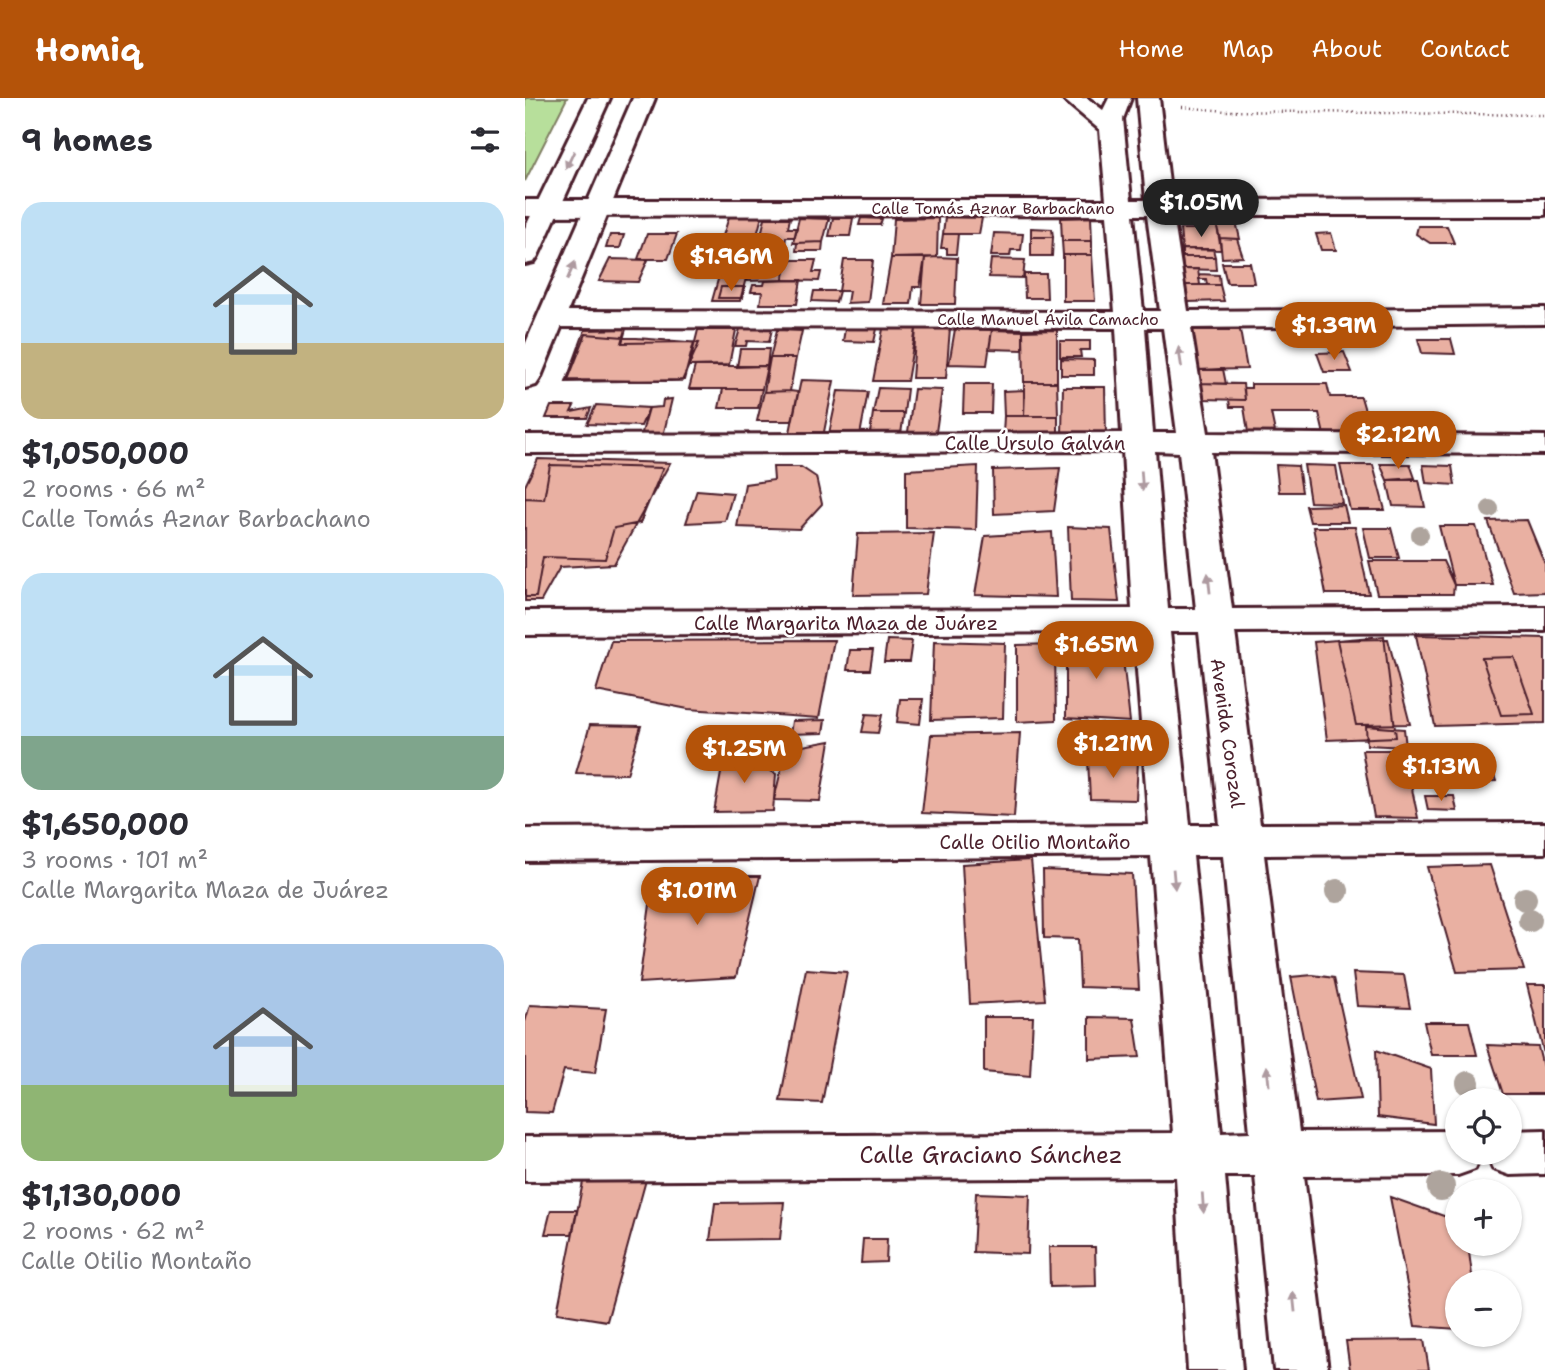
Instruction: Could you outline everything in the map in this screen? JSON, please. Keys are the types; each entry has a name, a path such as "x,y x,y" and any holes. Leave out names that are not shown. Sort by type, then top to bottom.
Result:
{"street":[{"path":"525,256 536,208 599,98"},
{"path":"525,379 644,98"},
{"path":"1073,98 1128,103 1118,207 1130,320 1151,622 1199,1153 1215,1370"},
{"name":"Avenida Corozal","path":"1128,103 1159,207 1193,443 1242,841 1301,1370"},
{"name":"Calle Tomás Aznar Barbachano","path":"536,208 1545,207"},
{"name":"Calle Manuel Ávila Camacho","path":"551,319 1130,320 1545,316"},
{"name":"Calle Úrsulo Galván","path":"525,444 1140,442 1545,445"},
{"name":"Calle Margarita Maza de Juárez","path":"525,623 1545,619"},
{"name":"Calle Otilio Montaño","path":"525,845 1545,838"},
{"path":"1522,1153 1545,1152"},
{"name":"Calle Graciano Sánchez","path":"525,1159 1445,1153"}],"path":[{"path":"1128,103 1226,111 1545,115"}],"green space":[{"path":"525,98 567,98 525,181"}],"building":[{"path":"762,216 740,301 712,301 724,258 699,258 704,242 721,242 729,217"},
{"path":"945,217 982,218 979,234 943,234"},
{"path":"1091,217 1092,241 1062,241 1061,218"},
{"path":"1214,217 1235,217 1240,239 1220,238"},
{"path":"765,218 790,218 788,228 797,228 795,237 786,237 784,252 757,252"},
{"path":"799,218 829,219 823,242 793,243"},
{"path":"833,218 853,218 850,236 829,236"},
{"path":"861,218 882,219 880,225 859,225"},
{"path":"938,218 937,257 891,258 894,219"},
{"path":"1198,226 1217,226 1221,250 1182,249 1180,229 1198,229"},
{"path":"1418,226 1447,226 1454,243 1430,243 1416,234"},
{"path":"1031,228 1052,229 1053,237 1031,237"},
{"path":"994,233 1023,234 1021,250 1011,250 1010,256 991,256"},
{"path":"1331,233 1336,250 1321,250 1316,234"},
{"path":"647,234 677,234 668,259 638,259"},
{"path":"943,234 958,234 956,254 947,254 947,248 941,248"},
{"path":"610,235 624,235 620,248 606,248"},
{"path":"1031,237 1053,237 1052,256 1031,256"},
{"path":"1220,238 1237,239 1243,257 1222,258"},
{"path":"1062,241 1092,241 1092,255 1063,255"},
{"path":"823,242 822,251 796,251 797,243"},
{"path":"1182,249 1213,249 1215,257 1182,257"},
{"path":"1063,255 1092,255 1095,301 1063,301"},
{"path":"1182,257 1215,257 1216,270 1183,269"},
{"path":"891,258 925,258 920,287 913,287 911,304 883,304"},
{"path":"925,258 957,258 955,304 921,304"},
{"path":"610,259 648,260 638,282 599,281"},
{"path":"991,259 1025,260 1023,278 989,277"},
{"path":"788,260 816,260 813,272 821,272 819,281 783,280"},
{"path":"844,260 873,260 868,302 847,303 849,291 839,291"},
{"path":"1222,263 1250,263 1254,283 1227,283"},
{"path":"751,269 784,269 783,280 747,281"},
{"path":"1183,269 1198,269 1200,285 1185,285"},
{"path":"1024,274 1046,274 1047,298 1025,298"},
{"path":"1199,274 1219,275 1220,285 1207,285 1206,279 1199,279"},
{"path":"801,280 797,304 760,304 762,292 751,292 753,285 764,285 765,281"},
{"path":"1185,285 1220,285 1224,301 1188,302"},
{"path":"721,287 745,287 742,298 718,298"},
{"path":"814,291 839,291 836,302 812,301"},
{"path":"950,328 946,378 912,378 916,329"},
{"path":"626,329 622,343 694,342 684,380 566,382 585,330"},
{"path":"740,329 772,329 769,342 747,341 746,346 735,346"},
{"path":"845,329 877,329 874,342 843,341"},
{"path":"883,329 916,329 907,381 873,381"},
{"path":"955,329 992,330 987,365 949,364"},
{"path":"698,330 736,330 729,365 689,366"},
{"path":"777,330 802,331 796,358 770,358"},
{"path":"992,330 1023,331 1023,350 989,349"},
{"path":"1057,330 1057,382 1024,382 1023,331"},
{"path":"1191,330 1240,330 1247,369 1198,370"},
{"path":"586,334 699,343 682,381 568,380"},
{"path":"1418,339 1451,339 1455,354 1422,353"},
{"path":"1060,341 1090,341 1090,350 1080,350 1081,357 1060,357"},
{"path":"740,349 769,349 767,366 737,367"},
{"path":"1344,352 1352,372 1324,372 1317,353"},
{"path":"770,358 796,358 790,391 764,392"},
{"path":"1061,359 1094,360 1094,375 1061,375"},
{"path":"695,366 767,366 762,389 689,389"},
{"path":"1223,369 1226,384 1201,383 1198,370"},
{"path":"801,380 834,381 823,437 789,437"},
{"path":"1024,382 1057,382 1058,416 1024,416"},
{"path":"1201,383 1243,384 1245,400 1202,399"},
{"path":"964,384 992,384 991,413 963,413"},
{"path":"1251,384 1327,384 1330,397 1361,397 1373,438 1325,439 1319,413 1271,413 1275,432 1248,432 1244,407 1230,407 1229,400 1245,400 1244,388 1251,388"},
{"path":"1063,387 1105,387 1106,435 1062,435"},
{"path":"878,388 907,389 904,413 873,413"},
{"path":"723,389 762,389 758,408 719,408"},
{"path":"914,389 942,390 935,439 907,439"},
{"path":"1025,390 1024,416 1004,416 1003,391"},
{"path":"838,391 868,392 860,435 829,434"},
{"path":"764,392 798,392 792,421 757,421"},
{"path":"672,399 663,436 641,436 649,408 662,407 663,400"},
{"path":"596,405 649,408 641,426 587,424"},
{"path":"551,406 574,406 571,412 591,408 587,418 546,418"},
{"path":"873,413 904,413 901,434 870,433"},
{"path":"1004,416 1058,416 1058,435 1003,434"},
{"path":"538,459 670,463 614,564 560,567 541,601 525,601 525,486"},
{"path":"1380,464 1410,464 1415,478 1387,480"},
{"path":"550,465 663,468 640,523 614,528 605,559 543,557 536,597 525,597 525,498 544,499"},
{"path":"1276,465 1298,466 1302,492 1279,492"},
{"path":"1304,465 1336,466 1342,503 1310,502"},
{"path":"1340,465 1373,465 1385,510 1350,510"},
{"path":"1423,465 1452,466 1455,485 1426,483"},
{"path":"978,466 976,530 906,528 906,470"},
{"path":"773,467 801,467 816,477 822,504 799,529 737,527 745,484 774,480"},
{"path":"1060,468 1054,511 994,514 993,470"},
{"path":"1387,480 1419,480 1425,507 1393,506"},
{"path":"697,490 733,493 725,521 686,523"},
{"path":"1344,505 1348,522 1310,522 1306,506"},
{"path":"1527,520 1545,564 1545,592 1514,593 1488,521"},
{"path":"1439,526 1476,526 1493,585 1454,585"},
{"path":"1068,527 1111,529 1119,602 1071,601"},
{"path":"1313,527 1355,527 1369,594 1326,594"},
{"path":"1363,528 1391,528 1399,558 1370,558"},
{"path":"1052,532 1056,597 975,595 985,536"},
{"path":"934,533 926,594 853,595 858,534"},
{"path":"1369,561 1443,561 1454,585 1453,594 1377,594"},
{"path":"1416,635 1545,638 1545,723 1435,726"},
{"path":"1384,636 1396,737 1327,740 1314,642"},
{"path":"1388,639 1410,724 1356,725 1337,640"},
{"path":"834,640 819,718 688,709 596,691 611,641"},
{"path":"887,640 912,641 909,662 884,662"},
{"path":"1066,640 1121,641 1130,722 1066,718"},
{"path":"934,641 1005,643 1003,718 931,720"},
{"path":"1055,644 1056,720 1017,722 1017,645"},
{"path":"850,650 873,650 870,670 847,670"},
{"path":"1514,657 1534,714 1501,715 1482,658"},
{"path":"900,699 923,699 920,724 897,722"},
{"path":"866,714 882,715 878,733 862,732"},
{"path":"825,720 823,733 790,734 792,721"},
{"path":"590,725 641,726 627,774 576,773"},
{"path":"1366,726 1404,729 1406,747 1367,745"},
{"path":"1020,733 1014,817 922,813 931,735"},
{"path":"830,741 820,801 774,800 786,749"},
{"path":"726,745 776,774 773,811 714,812"},
{"path":"1362,750 1404,750 1418,818 1374,817"},
{"path":"1486,752 1496,781 1434,783 1425,754"},
{"path":"1088,760 1138,761 1136,800 1090,799"},
{"path":"1425,796 1454,796 1457,811 1428,810"},
{"path":"1031,860 1045,1000 970,1004 962,864"},
{"path":"1490,865 1524,970 1457,972 1427,867"},
{"path":"1043,870 1132,874 1139,989 1080,987 1078,939 1044,938"},
{"path":"654,876 760,876 736,977 639,983"},
{"path":"806,969 847,972 822,1103 780,1101"},
{"path":"1353,973 1404,975 1410,1008 1357,1006"},
{"path":"1313,975 1334,978 1361,1099 1316,1102 1291,977"},
{"path":"1527,985 1545,985 1545,1058"},
{"path":"530,1005 606,1009 595,1073 564,1070 552,1113 525,1112 525,1022"},
{"path":"984,1017 1033,1017 1030,1076 984,1072"},
{"path":"1089,1017 1134,1018 1140,1057 1089,1059"},
{"path":"1424,1022 1469,1022 1477,1055 1431,1055"},
{"path":"1487,1045 1538,1047 1545,1075 1545,1094 1522,1094 1522,1088 1501,1088"},
{"path":"1376,1050 1431,1069 1434,1124 1378,1117"},
{"path":"646,1180 607,1321 557,1313 583,1182"},
{"path":"976,1193 1030,1195 1028,1254 973,1252"},
{"path":"1390,1197 1445,1216 1445,1256 1470,1256 1471,1270 1445,1270 1445,1328 1415,1326"},
{"path":"784,1202 780,1239 710,1240 715,1203"},
{"path":"551,1210 577,1210 572,1234 545,1234"},
{"path":"863,1239 887,1239 886,1262 861,1263"},
{"path":"1049,1247 1095,1247 1096,1286 1050,1287"},
{"path":"1424,1340 1429,1370 1350,1370 1346,1341"}]}
